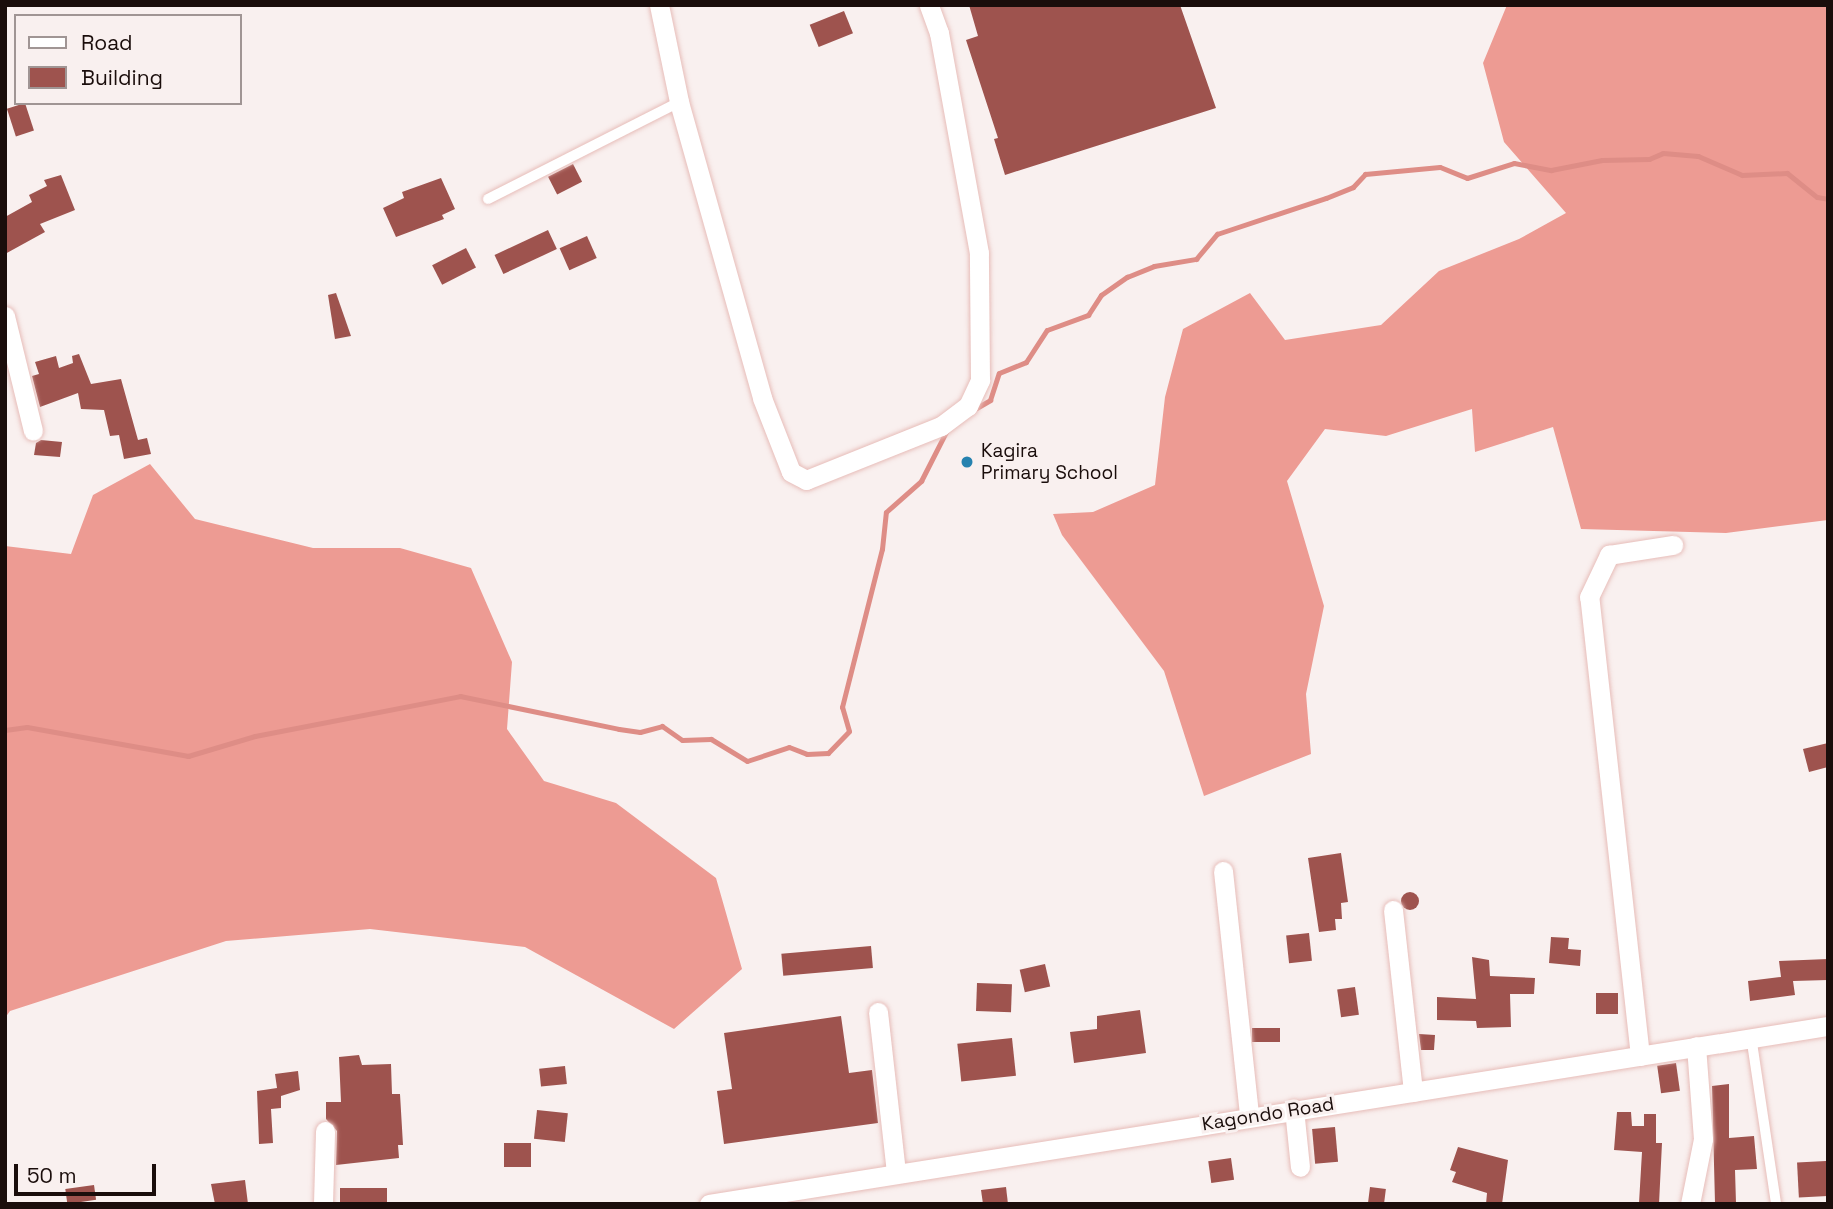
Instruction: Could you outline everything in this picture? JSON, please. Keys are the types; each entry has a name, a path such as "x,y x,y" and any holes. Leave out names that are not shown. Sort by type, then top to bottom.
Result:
{"street":[{"path":"659,5 680,102 762,398 790,472 806,480 896,446 955,418 968,406 979,380 979,253 939,33 929,5"},
{"path":"5,316 33,431"},
{"path":"1640,1056 1589,597 1609,555 1673,545"},
{"path":"1223,871 1249,1115"},
{"path":"1393,910 1413,1093"},
{"path":"878,1012 897,1173"},
{"name":"Kagondo Road","path":"709,1204 1249,1115 1413,1093 1751,1035 1828,1026"},
{"path":"1690,1204 1703,1139 1696,1046"},
{"path":"1294,1109 1300,1167"},
{"path":"323,1204 325,1131"}],"lane":[{"path":"488,199 680,102"},
{"path":"1751,1035 1776,1204"}],"shaded area":[{"path":"1507,5 1828,5 1828,520 1726,533 1581,529 1553,427 1475,452 1472,409 1386,436 1325,429 1287,481 1324,606 1306,694 1311,754 1204,796 1164,671 1062,535 1053,514 1093,512 1155,485 1165,397 1183,329 1250,293 1285,340 1381,325 1439,271 1519,239 1566,213 1504,142 1483,63"},
{"path":"150,464 195,519 313,548 400,548 471,568 512,662 507,729 544,781 616,803 716,878 742,969 674,1029 525,947 370,929 226,941 10,1011 5,1018 5,546 71,554 93,495"}],"building":[{"path":"969,5 1180,5 1216,108 1005,175 994,139 998,138 966,40 978,36"},
{"path":"844,11 853,33 819,47 810,25"},
{"path":"26,105 34,131 16,136 7,109"},
{"path":"573,164 582,182 557,195 548,177"},
{"path":"61,175 75,210 40,224 45,232 5,254 5,217 32,202 29,195 47,186 44,180"},
{"path":"441,178 455,209 442,215 444,219 396,237 383,208 404,198 402,192"},
{"path":"548,230 557,249 503,274 495,255"},
{"path":"587,236 597,258 569,270 560,248"},
{"path":"466,248 476,268 442,285 432,265"},
{"path":"336,293 351,336 335,339 328,295"},
{"path":"79,354 91,384 121,379 138,440 147,438 151,454 124,459 119,435 110,436 104,410 81,409 78,393 40,407 32,376 39,374 35,362 56,356 59,368 73,363 72,356"},
{"path":"41,440 62,442 60,457 34,455 36,443"},
{"path":"1828,743 1828,767 1809,772 1803,749"},
{"path":"1341,853 1348,902 1341,903 1342,919 1335,919 1336,930 1319,932 1308,858"},
{"path":"1410,892 1416,895 1419,901 1416,907 1410,910 1404,907 1401,901 1404,895"},
{"path":"1309,933 1312,961 1289,963 1286,935"},
{"path":"1551,937 1569,938 1568,949 1581,950 1580,966 1549,963"},
{"path":"871,946 873,968 783,976 781,954"},
{"path":"1472,957 1489,960 1490,976 1535,978 1534,994 1510,994 1511,1027 1477,1028 1476,1021 1437,1020 1437,997 1476,999"},
{"path":"1828,959 1828,980 1793,981 1795,995 1750,1001 1748,981 1781,977 1779,961"},
{"path":"1045,964 1050,986 1025,992 1020,970"},
{"path":"977,983 1012,984 1011,1012 976,1011"},
{"path":"1355,987 1359,1015 1341,1017 1337,990"},
{"path":"1596,993 1618,993 1618,1014 1596,1014"},
{"path":"1140,1010 1146,1053 1074,1063 1070,1032 1097,1029 1097,1016"},
{"path":"841,1016 849,1073 872,1070 878,1123 724,1144 717,1091 732,1089 724,1033"},
{"path":"1252,1028 1280,1028 1280,1042 1252,1042"},
{"path":"1419,1034 1435,1035 1434,1050 1421,1050"},
{"path":"1012,1038 1016,1076 961,1082 957,1044"},
{"path":"359,1055 362,1065 391,1064 392,1094 400,1094 403,1145 398,1145 399,1158 336,1165 337,1131 326,1119 326,1102 341,1102 339,1057"},
{"path":"1676,1063 1680,1091 1661,1093 1657,1066"},
{"path":"565,1066 567,1084 541,1087 539,1069"},
{"path":"298,1071 300,1090 281,1096 281,1108 271,1109 273,1143 259,1144 257,1091 277,1088 275,1074"},
{"path":"1729,1084 1729,1138 1754,1136 1757,1169 1735,1170 1736,1203 1715,1203 1712,1086"},
{"path":"537,1110 568,1113 565,1142 534,1139"},
{"path":"1617,1112 1631,1112 1632,1126 1644,1126 1644,1114 1656,1114 1656,1143 1662,1143 1659,1204 1639,1203 1642,1152 1614,1150"},
{"path":"1335,1127 1338,1162 1315,1164 1312,1129"},
{"path":"504,1143 531,1143 531,1167 504,1167"},
{"path":"1458,1147 1508,1160 1502,1204 1486,1204 1487,1193 1452,1182 1456,1172 1450,1170"},
{"path":"1231,1158 1234,1180 1211,1183 1208,1161"},
{"path":"1826,1161 1828,1196 1799,1197 1797,1163"},
{"path":"245,1180 248,1204 215,1204 211,1184"},
{"path":"94,1185 96,1200 67,1204 65,1189"},
{"path":"1006,1187 1008,1204 983,1204 981,1190"},
{"path":"1370,1187 1386,1189 1384,1204 1368,1204"},
{"path":"340,1188 387,1188 387,1204 340,1204"}],"waterway":[{"path":"973,410 990,400 999,373 1026,362 1047,330 1088,315 1101,295 1127,277 1154,266 1196,259 1217,234 1326,198 1353,187 1365,174 1440,167 1467,178 1514,163 1551,170 1602,160 1649,159 1663,153 1698,156 1742,175 1787,173 1817,197 1828,199"},
{"path":"5,730 27,727 188,756 255,736 460,696 619,729 640,732 662,726 682,740 711,739 747,761 789,747 807,754 828,753 849,731 842,707 882,549 886,512 921,481 947,430"}],"place":[{"name":"Kagira Primary School","path":"967,462"}]}
